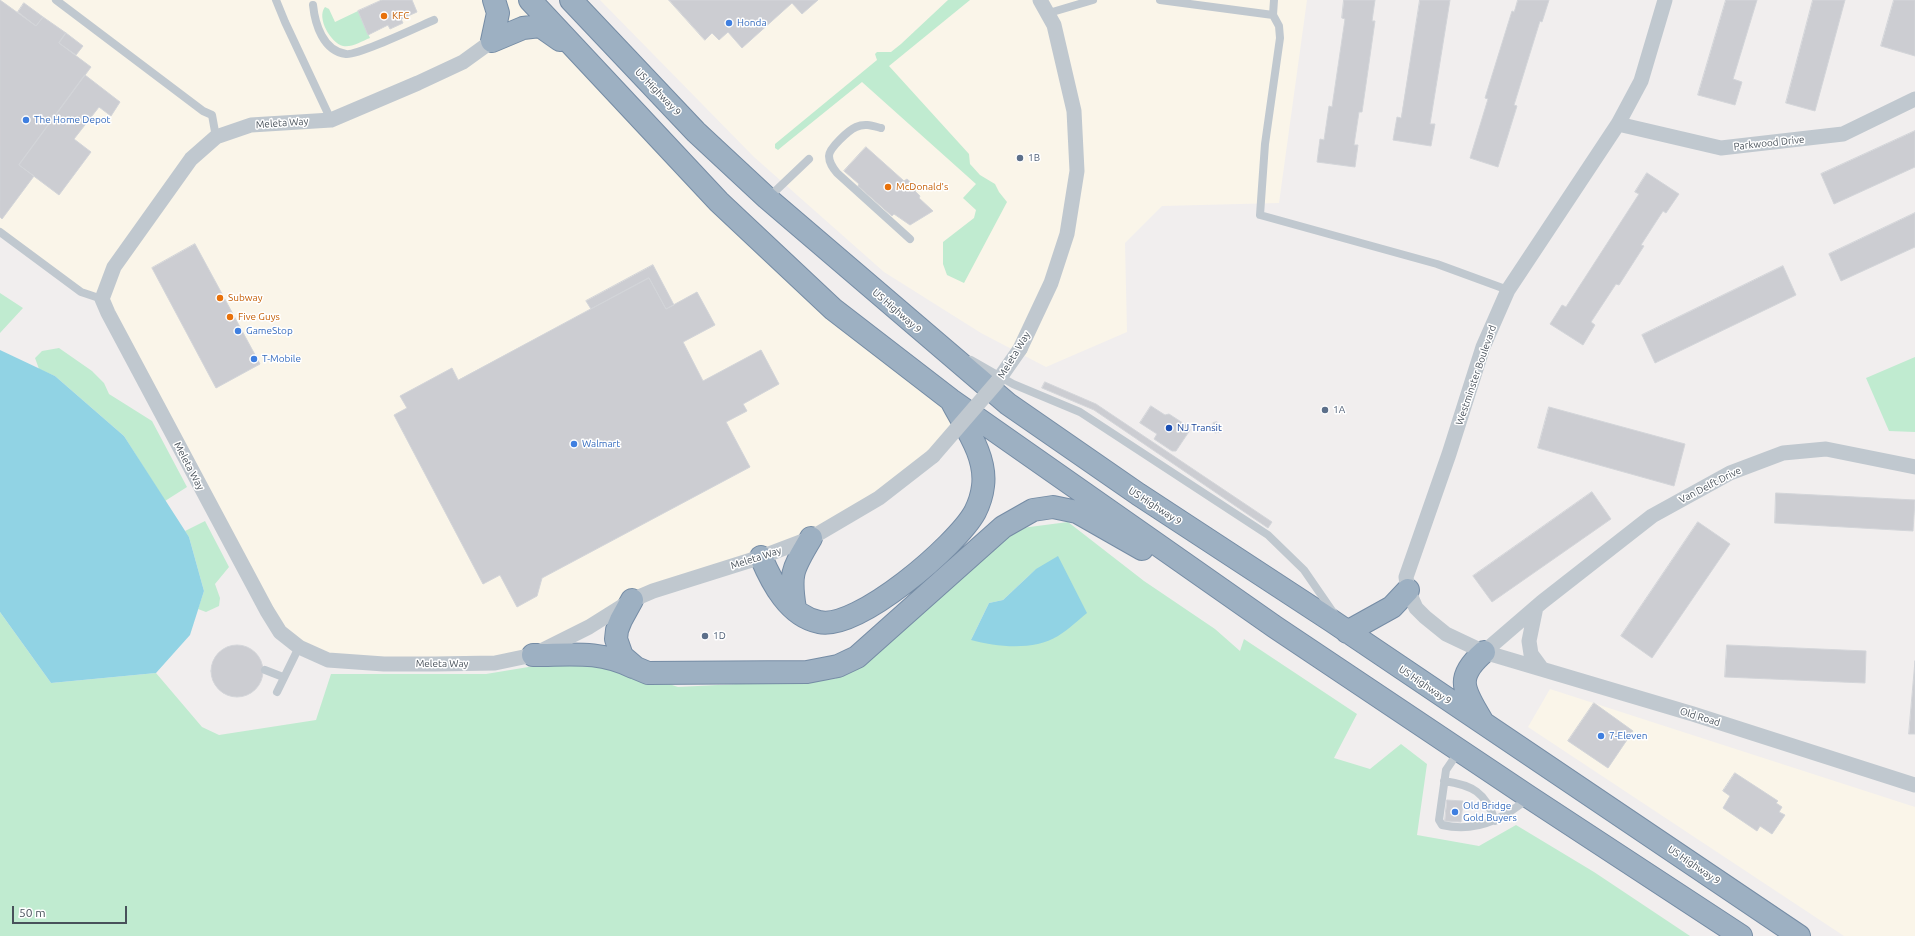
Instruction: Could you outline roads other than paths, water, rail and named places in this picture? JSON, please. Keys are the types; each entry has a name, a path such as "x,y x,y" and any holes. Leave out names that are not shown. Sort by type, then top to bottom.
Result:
{"highway":[{"path":"492,41 498,13 494,0"},
{"path":"530,0 617,95 719,202 833,309 951,400 1275,627 1529,797 1741,936"},
{"name":"US Highway 9","path":"571,0 696,132 767,198 1008,404 1072,450 1347,632 1799,936"},
{"path":"492,41 522,28 540,26 563,42 617,95"},
{"path":"762,557 775,587 795,609 810,619 820,622 830,623 852,616 890,594 935,556 967,524 975,512 981,498 983,485 980,458 951,400"},
{"path":"533,655 588,653 619,660 648,673 712,674 807,672 838,666 857,657 1003,527 1033,510 1053,507 1078,512 1275,627"},
{"path":"795,609 791,582 795,566 811,538"},
{"path":"1347,632 1392,607 1408,590"},
{"path":"632,600 617,630 616,639 622,656 636,668"},
{"path":"1484,652 1475,660 1468,670 1464,678 1464,690 1484,725"}],"street":[{"name":"Meleta Way","path":"492,41 462,62 331,120 251,125 216,137 191,159 114,267 102,299 266,611 280,632 299,647 328,660 384,664 495,663 533,655 588,627 632,600 653,590 762,557 811,538 879,498 933,456 997,382 1020,349 1051,283 1067,234 1077,171 1074,111 1054,25 1049,13 1040,0"},
{"name":"Westminster Boulevard","path":"1484,652 1446,634 1425,617 1416,608 1408,590 1406,577 1449,454 1483,347 1508,290 1618,124 1641,82 1665,0"},
{"name":"Parkwood Drive","path":"1618,124 1721,148 1843,134 1915,99"},
{"name":"Van Delft Drive","path":"1484,652 1536,607 1652,516 1730,473 1783,454 1826,449 1915,467"},
{"path":"1536,607 1529,641 1531,654 1542,669"},
{"name":"Old Road","path":"1484,652 1693,714 1915,785"}],"lane":[{"path":"56,0 203,111 212,115 216,137"},
{"path":"276,0 331,120"},
{"path":"1049,13 1093,0"},
{"path":"1160,0 1273,15"},
{"path":"1274,0 1273,15 1279,26 1280,38 1264,144 1260,215 1437,264 1508,290"},
{"path":"313,5 314,18 327,46 336,52 347,55 434,20"},
{"path":"881,128 869,124 856,127 833,146 829,155 831,165 837,173 910,239"},
{"path":"767,198 809,159"},
{"path":"0,232 81,292 102,299"},
{"path":"928,337 1013,384 1080,412 1268,535 1304,570 1347,632"},
{"path":"276,692 299,647"},
{"path":"265,670 283,677"},
{"path":"1459,750 1446,770 1439,820 1442,825 1464,828 1495,821 1514,810 1529,797"},
{"path":"1444,781 1465,784 1481,795 1490,806 1495,821"}],"water":[{"path":"0,350 55,376 124,436 189,537 204,591 190,635 156,673 51,683 0,612"},
{"path":"1058,556 1087,613 1058,636 1038,644 1027,646 1004,646 971,640 989,603 1003,600 1036,569"}],"place":[{"name":"KFC","path":"384,16"},
{"name":"Honda","path":"729,23"},
{"name":"The Home Depot","path":"26,120"},
{"name":"1B","path":"1020,158"},
{"name":"McDonald's","path":"888,187"},
{"name":"Subway","path":"220,298"},
{"name":"Five Guys","path":"230,317"},
{"name":"GameStop","path":"238,331"},
{"name":"T-Mobile","path":"254,359"},
{"name":"1A","path":"1325,410"},
{"name":"NJ Transit","path":"1169,428"},
{"name":"Walmart","path":"574,444"},
{"name":"1D","path":"705,636"},
{"name":"7-Eleven","path":"1601,736"},
{"name":"Old Bridge Gold Buyers","path":"1455,812"}]}
